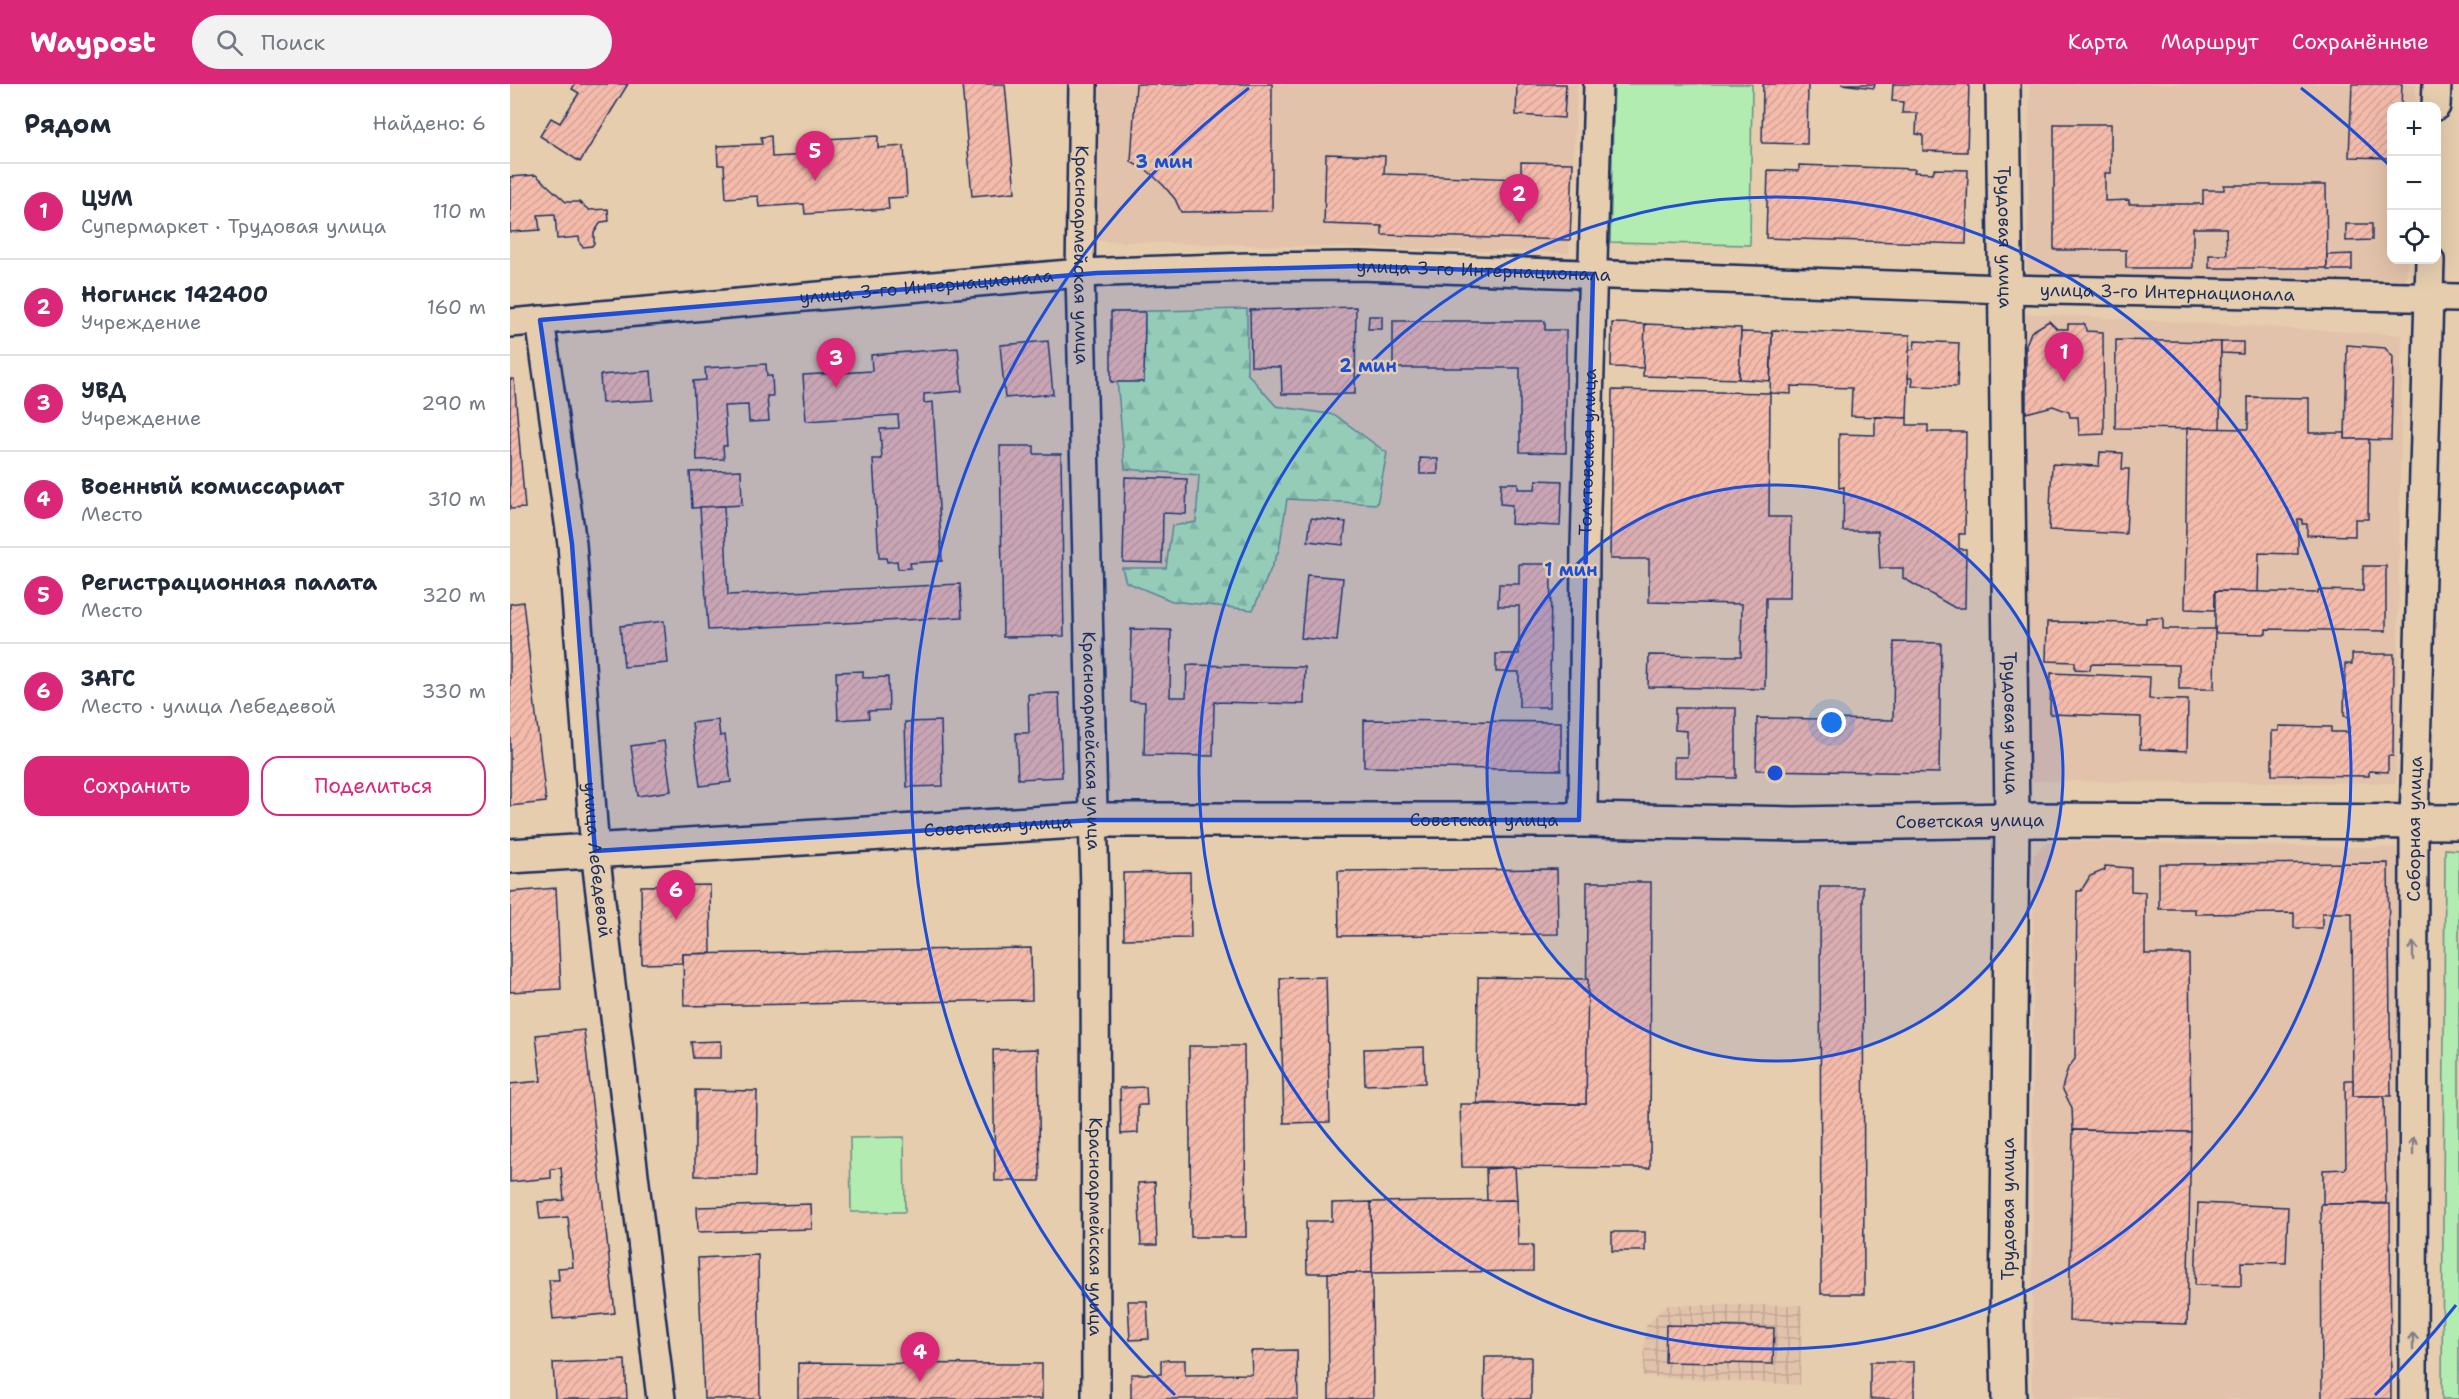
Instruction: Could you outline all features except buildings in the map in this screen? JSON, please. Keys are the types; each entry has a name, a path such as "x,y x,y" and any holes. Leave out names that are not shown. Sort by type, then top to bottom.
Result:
{"street":[{"name":"Красноармейская улица","path":"1083,84 1080,273 1093,820 1096,1399"},
{"name":"Толстовская улица","path":"1583,820 1585,546 1598,84"},
{"name":"Трудовая улица","path":"2003,84 2012,820 2007,1324 2009,1399"},
{"path":"2436,102 2437,84"},
{"name":"Соборная улица","path":"2413,1399 2414,821 2430,264"},
{"name":"улица 3-го Интернационала","path":"510,323 1080,273 1248,267 1359,266 2004,289 2459,298"},
{"name":"улица Лебедевой","path":"540,320 572,544 595,851 661,1399"},
{"name":"Советская улица","path":"510,856 1093,820 1583,820 1796,824 2012,820 2459,822"}],"highlighted area":[{"path":"1359,266 1593,274 1579,820 1093,820 595,851 572,544 540,320 1097,273"}],"shaded area":[{"path":"1100,84 1577,84 1569,253 1096,241"},
{"path":"2030,84 2416,84 2415,102 2387,102 2387,264 2407,264 2406,281 2027,275"},
{"path":"2020,313 2402,335 2396,783 2029,781"},
{"path":"2053,841 2399,848 2392,1399 2032,1399 2033,856 2042,846"},
{"path":"1666,1305 1802,1305 1800,1385 1643,1376 1646,1326"}],"green space":[{"path":"1614,84 1752,84 1750,245 1610,242"},
{"path":"1247,309 1247,373 1276,406 1335,415 1387,453 1377,504 1287,499 1279,550 1253,610 1172,601 1126,582 1122,568 1166,568 1172,526 1196,522 1199,475 1125,469 1111,312"},
{"path":"2445,849 2459,850 2459,1399 2442,1399"},
{"path":"904,1137 905,1212 851,1212 850,1138"}],"place":[{"name":"Регистрационная палата","path":"815,181"},
{"name":"Ногинск 142400","path":"1519,224"},
{"name":"ЦУМ","path":"2064,382"},
{"name":"УВД","path":"836,388"},
{"name":"ЗАГС","path":"676,920"},
{"name":"Военный комиссариат","path":"920,1382"}]}
